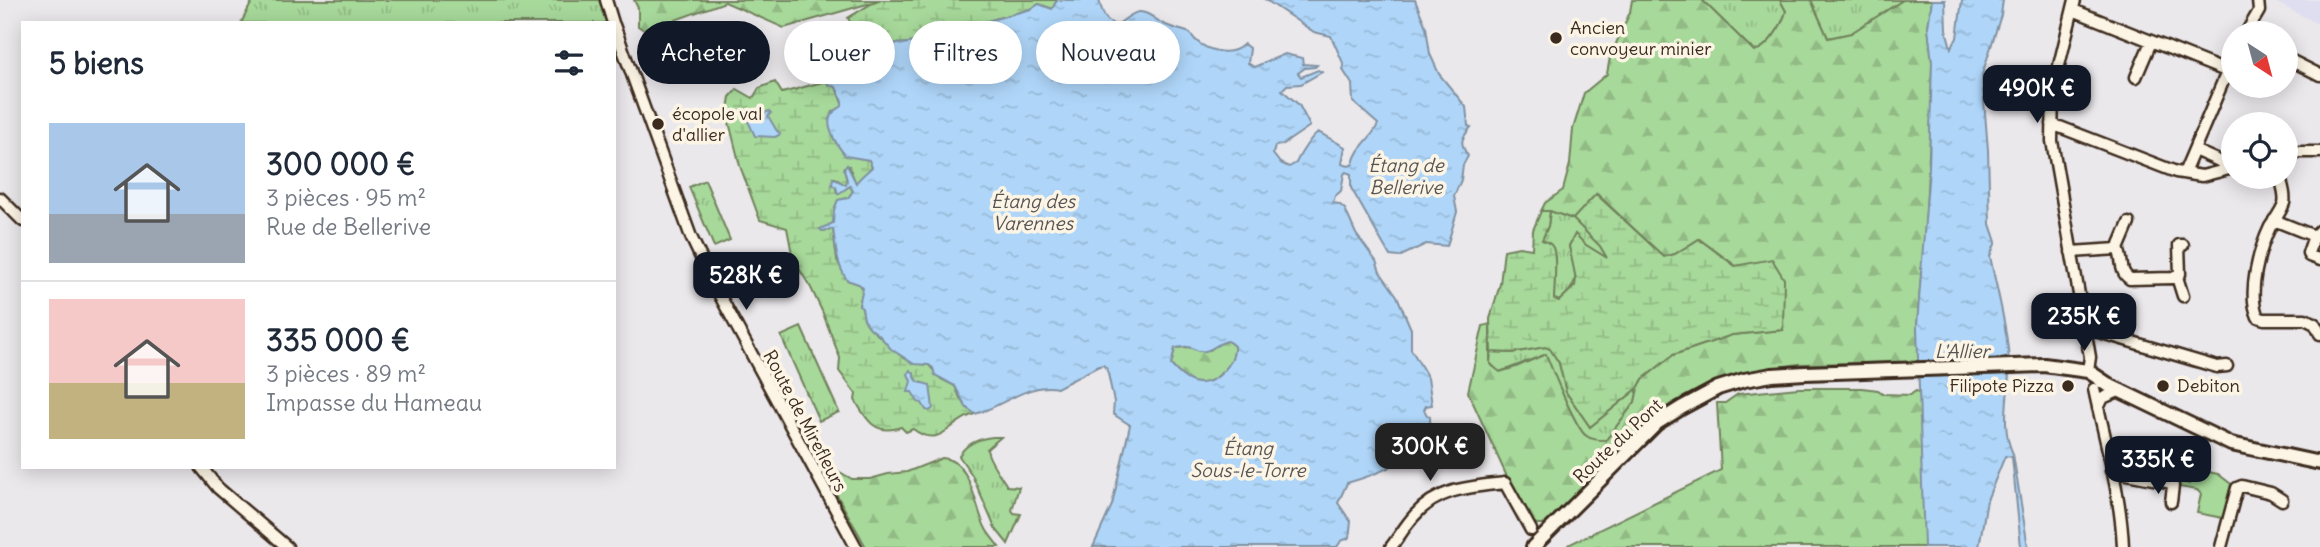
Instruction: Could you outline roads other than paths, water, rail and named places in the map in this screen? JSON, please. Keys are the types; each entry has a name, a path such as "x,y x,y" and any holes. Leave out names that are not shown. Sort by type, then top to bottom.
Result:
{"main road":[{"path":"2044,365 2078,368 2115,388"},
{"path":"2044,365 2063,368 2115,388 2231,444 2320,463"},
{"name":"Route du Pont","path":"1534,547 1657,423 1708,392 1744,380 1772,375 2044,365"}],"street":[{"name":"Route de Mirefleurs","path":"606,0 613,21"},
{"path":"2253,21 2259,11 2258,0"},
{"path":"2088,372 2090,357 2053,153 2053,90 2074,5 2151,43 2221,69"},
{"name":"Route de Mirefleurs","path":"616,30 691,237 712,281 856,547"},
{"path":"2136,78 2151,43"},
{"path":"2298,64 2320,75"},
{"path":"2184,173 2221,83"},
{"path":"2052,124 2184,173 2202,176 2221,171"},
{"path":"2194,150 2221,162"},
{"path":"2298,152 2320,152"},
{"path":"2282,189 2284,199 2280,213 2274,220 2255,274 2255,310 2258,317 2264,319 2305,319 2315,324 2320,334"},
{"path":"0,198 21,219"},
{"path":"2274,220 2317,233 2308,253 2320,260"},
{"path":"2129,223 2118,249 2123,274 2130,279 2177,277"},
{"path":"2183,245 2179,245 2180,274 2177,277 2183,296"},
{"path":"2071,252 2118,249"},
{"path":"2085,328 2217,367 2227,366"},
{"path":"2098,408 2103,398 2115,388"},
{"path":"2094,389 2123,547"},
{"path":"2163,481 2168,457"},
{"path":"203,469 218,488 287,547"},
{"path":"2111,471 2170,483 2173,486 2171,502"},
{"path":"1391,547 1412,519 1431,500 1448,492 1489,484 1505,483 1531,530"},
{"path":"2221,547 2237,488 2242,486 2271,493 2282,500"}],"water":[{"path":"1057,0 1099,0 1109,21 1036,21 1036,84 1180,84 1180,30 1190,33 1208,48 1223,52 1238,49 1244,44 1250,49 1248,63 1254,67 1285,54 1302,58 1303,64 1317,65 1298,73 1301,77 1318,70 1322,72 1301,84 1287,85 1282,90 1299,105 1310,126 1282,145 1275,146 1273,154 1280,163 1289,167 1296,163 1318,132 1345,147 1342,164 1349,166 1353,164 1357,153 1378,124 1353,102 1352,84 1343,70 1344,65 1331,36 1314,32 1266,0 1415,0 1426,27 1430,54 1439,74 1466,107 1468,126 1471,127 1463,138 1462,144 1468,156 1454,196 1457,212 1447,246 1426,244 1399,257 1390,256 1351,188 1351,174 1346,172 1341,191 1335,196 1333,203 1345,209 1356,234 1397,296 1411,329 1411,349 1428,378 1432,405 1426,406 1424,410 1430,417 1430,423 1416,446 1399,461 1379,472 1347,483 1338,503 1351,522 1349,538 1341,541 1337,547 1093,547 1112,505 1130,425 1113,414 1114,402 1107,369 1103,365 1057,388 1046,387 1025,392 975,414 966,407 955,386 935,375 929,365 914,364 891,349 864,319 859,306 863,288 847,280 843,274 833,229 820,229 833,223 838,200 848,198 853,191 850,186 838,194 836,187 832,185 833,178 846,185 844,169 847,165 856,183 872,167 869,160 846,156 832,135 830,118 842,106 842,101 836,87 828,84 895,84 895,44 909,43 909,84 1022,84 1022,21 988,21 1031,9 1039,4 1052,9","holes":["1228,341 1234,346 1234,352 1224,371 1205,383 1190,381 1171,365 1175,348 1186,347 1202,351"]},
{"name":"L'Allier","path":"1932,0 1945,0 1946,29 1951,48 1957,38 1962,0 2003,0 2001,15 1982,75 1990,224 1996,242 1990,256 2005,326 2008,355 2007,433 2013,454 2028,547 2021,547 2012,457 2005,456 1987,500 1979,547 1924,547 1917,326 1929,168 1932,62 1928,27"},
{"path":"1137,12 1159,21 1122,21"},
{"path":"769,111 771,113 768,116 779,135 755,136 748,121 754,115 759,116"},
{"path":"910,370 919,382 930,385 933,408 930,411 918,402 912,392 908,392"}],"place":[{"name":"Ancien convoyeur minier","path":"1556,38"},
{"name":"écopole val d'allier","path":"658,124"},
{"name":"Filipote Pizza","path":"2068,386"},
{"name":"Debiton","path":"2163,386"}],"water label":[{"name":"Étang de Bellerive","path":"1406,176"},
{"name":"Étang des Varennes","path":"1033,212"},
{"name":"Étang Sous-le-Torre","path":"1248,459"}]}
